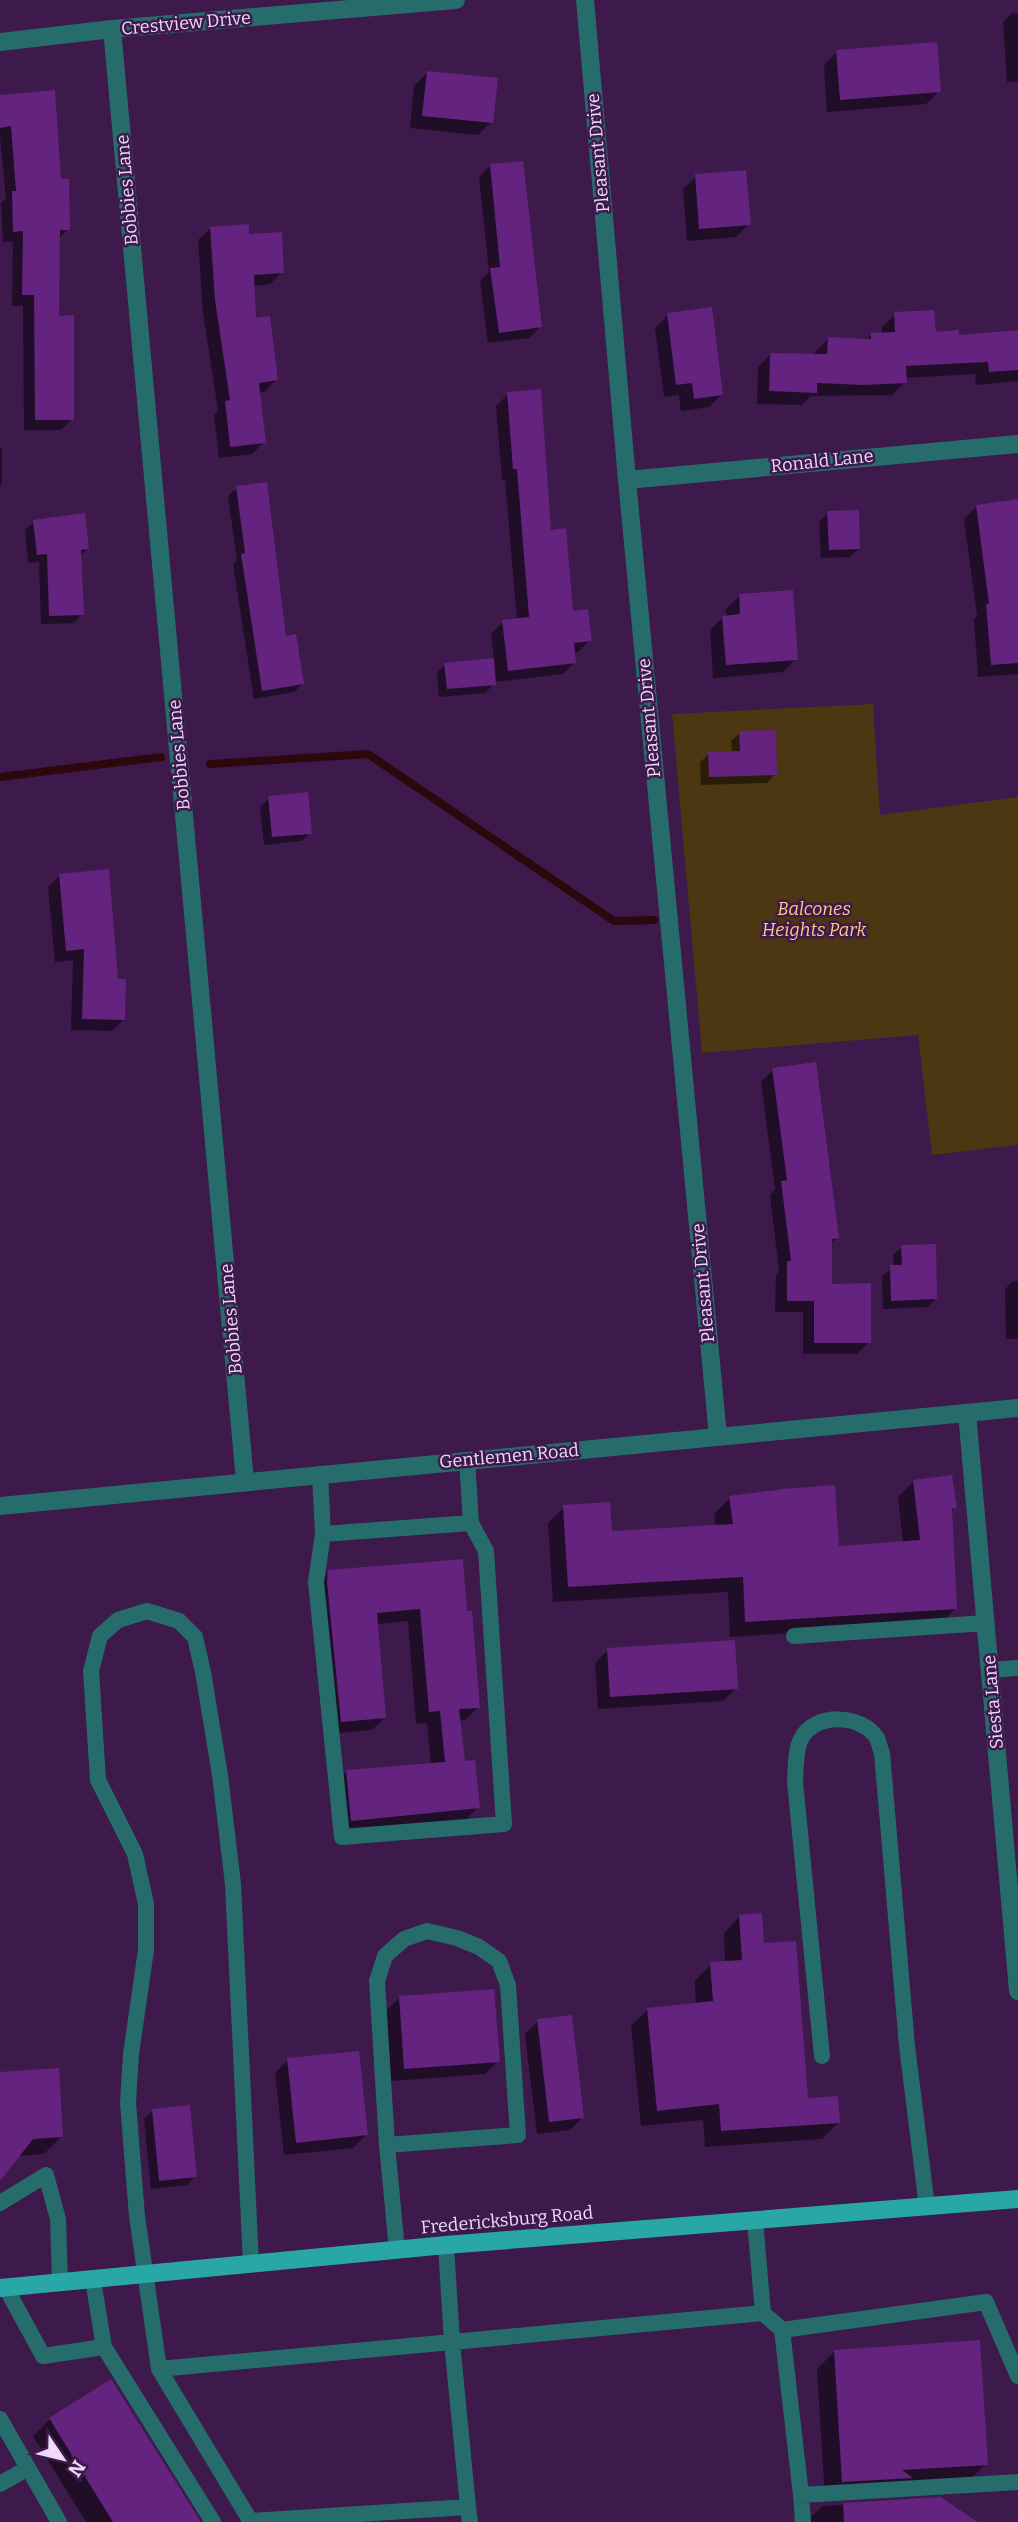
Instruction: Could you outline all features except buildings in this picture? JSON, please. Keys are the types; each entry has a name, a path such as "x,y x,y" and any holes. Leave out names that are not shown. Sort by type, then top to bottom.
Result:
{"main road":[{"name":"Fredericksburg Road","path":"3,2288 446,2245 1018,2199"}],"street":[{"name":"Crestview Drive","path":"0,42 112,29 456,0"},
{"name":"Pleasant Drive","path":"585,0 627,480 718,1436"},
{"name":"Bobbies Lane","path":"112,29 245,1480"},
{"name":"Ronald Lane","path":"627,480 1018,444"},
{"name":"Gentlemen Road","path":"0,1506 245,1480 1018,1408"},
{"name":"Siesta Lane","path":"967,1413 1018,1986"}],"lane":[{"path":"320,1474 323,1534 317,1582 342,1837 504,1824 486,1551 471,1523 467,1460"},
{"path":"323,1534 471,1523"},
{"path":"251,2264 233,1884 220,1775 195,1637 179,1621 147,1611 118,1620 100,1636 91,1671 98,1780 135,1854 146,1904 146,1950 131,2054 128,2103 132,2168 159,2369 251,2522 469,2514 452,2342 446,2245"},
{"path":"794,1636 986,1623"},
{"path":"990,1670 1018,1668"},
{"path":"822,2056 795,1782 796,1757 801,1739 808,1729 828,1720 849,1720 868,1729 877,1738 881,1754 907,2046 928,2207"},
{"path":"387,2146 518,2135 508,1985 499,1961 479,1947 457,1938 427,1931 404,1940 385,1956 377,1981 387,2146 397,2250"},
{"path":"0,2203 46,2175 58,2219 60,2283"},
{"path":"755,2221 763,2312 782,2330 803,2522"},
{"path":"93,2280 104,2347 213,2522"},
{"path":"3,2288 43,2356 104,2347"},
{"path":"782,2330 986,2302 1018,2376"},
{"path":"159,2369 763,2312"},
{"path":"0,2419 59,2522"},
{"path":"0,2484 28,2468"},
{"path":"801,2495 1018,2482"}],"green space":[{"name":"Balcones Heights Park","path":"873,704 880,815 1018,797 1018,1145 932,1155 918,1035 702,1053 672,714"}],"waterway":[{"path":"210,764 368,754 614,921 654,920"},
{"path":"0,777 161,757"}]}
